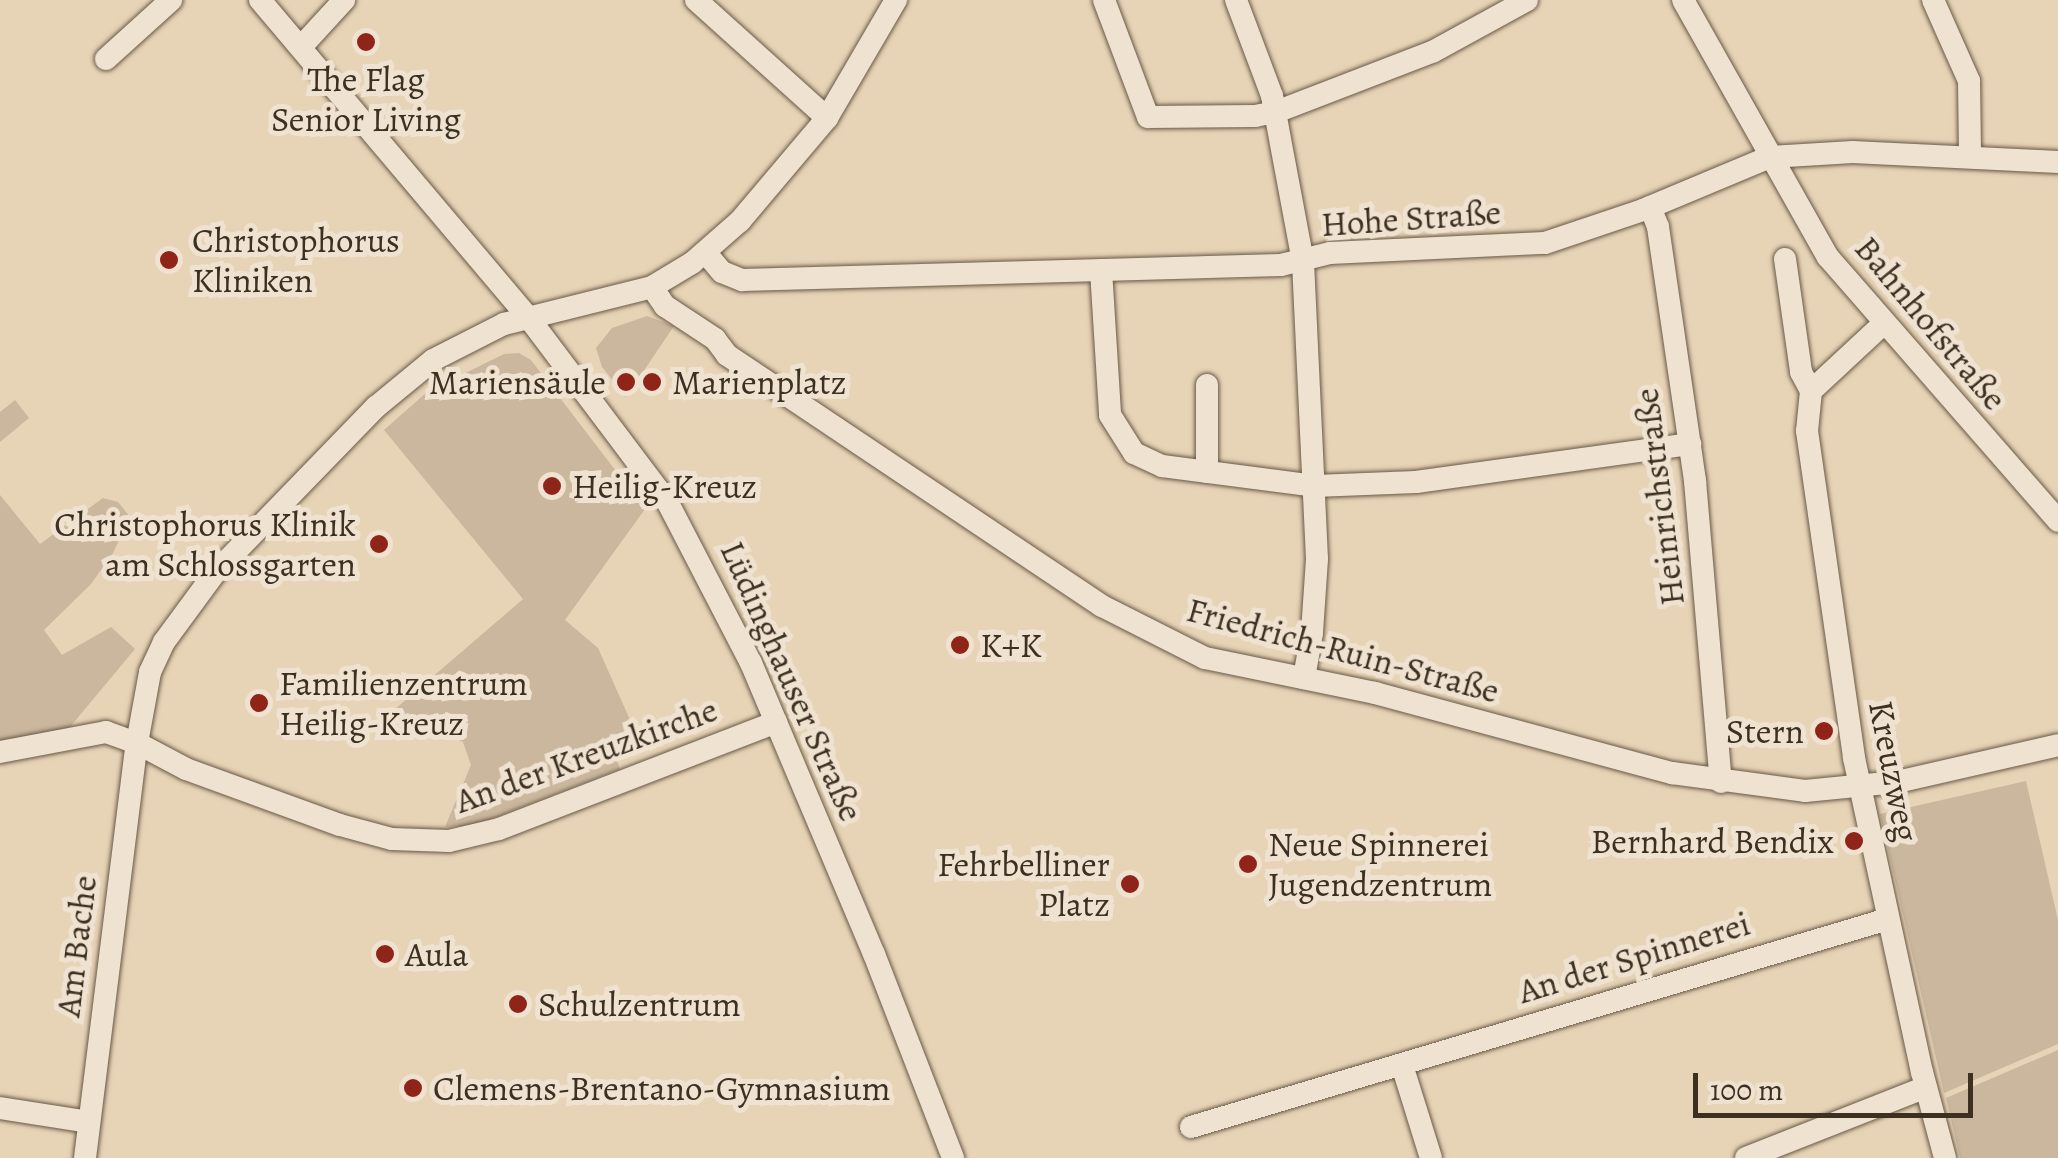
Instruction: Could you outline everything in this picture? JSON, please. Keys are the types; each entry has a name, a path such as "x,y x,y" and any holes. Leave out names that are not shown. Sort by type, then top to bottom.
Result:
{"street":[{"path":"106,59 171,0"},
{"name":"Lüdinghauser Straße","path":"260,0 528,317 668,503 724,604 776,722 953,1158"},
{"path":"301,48 344,0"},
{"path":"696,0 827,118"},
{"name":"Am Bache","path":"85,1158 137,742 150,672 164,642 214,574 400,385 456,345 528,317 652,287 705,252 740,221 827,118 896,0"},
{"path":"1104,0 1148,117 1255,116 1276,112 1434,51 1527,0"},
{"path":"1236,0 1276,112 1304,262 1315,486 1314,609 1304,678"},
{"path":"1683,0 1770,157"},
{"path":"1933,0 1969,81 1970,157"},
{"name":"Hohe Straße","path":"705,252 722,272 742,280 1304,262 1330,253 1545,243 1650,207 1770,157 1853,152 2058,162"},
{"name":"Bahnhofstraße","path":"1770,157 1828,257 1882,324 2058,521"},
{"name":"Heinrichstraße","path":"1650,207 1658,227 1690,444 1721,782"},
{"name":"Kreuzweg","path":"1785,259 1801,372 1811,390 1810,450 1860,788 1945,1158"},
{"path":"1101,270 1108,403 1115,428 1146,460 1315,486 1432,481 1690,444"},
{"name":"Friedrich-Ruin-Straße","path":"652,287 657,298 715,339 727,355 1102,606 1205,658 1375,693 1634,764 1721,782 1805,791 1860,788 2058,745"},
{"path":"1811,390 1882,324"},
{"path":"1207,384 1208,472"},
{"name":"An der Kreuzkirche","path":"137,742 186,769 340,826 421,842 476,836 776,722"},
{"path":"0,752 106,732 137,742"},
{"name":"An der Spinnerei","path":"1190,1127 1888,919"},
{"path":"1402,1065 1431,1158"},
{"path":"1746,1158 1926,1087"},
{"path":"0,1108 89,1122"}],"shaded area":[{"path":"647,316 674,326 626,397 602,367 596,348 612,328"},
{"path":"519,353 531,360 645,509 565,620 598,648 635,731 618,738 624,754 616,758 620,769 476,825 445,827 471,765 463,742 394,710 523,599 384,430 427,392 504,354"},
{"path":"15,400 29,418 0,442 0,412"},
{"path":"0,495 40,544 103,498 118,502 130,517 113,553 91,584 44,630 62,655 111,627 135,649 70,727 58,735 0,744"},
{"path":"2026,781 2058,920 2058,1044 1944,1093 1880,814"},
{"path":"2058,1050 2058,1158 1960,1158 1946,1098"}],"place":[{"name":"The Flag Senior Living","path":"366,42"},
{"name":"Christophorus Kliniken","path":"169,260"},
{"name":"Mariensäule","path":"626,382"},
{"name":"Marienplatz","path":"652,382"},
{"name":"Heilig-Kreuz","path":"552,486"},
{"name":"Christophorus Klinik am Schlossgarten","path":"379,544"},
{"name":"K+K","path":"960,645"},
{"name":"Familienzentrum Heilig-Kreuz","path":"259,703"},
{"name":"Stern","path":"1824,731"},
{"name":"Bernhard Bendix","path":"1854,841"},
{"name":"Neue Spinnerei Jugendzentrum","path":"1248,864"},
{"name":"Fehrbelliner Platz","path":"1130,884"},
{"name":"Aula","path":"385,954"},
{"name":"Schulzentrum","path":"518,1004"},
{"name":"Clemens-Brentano-Gymnasium","path":"413,1088"}]}
